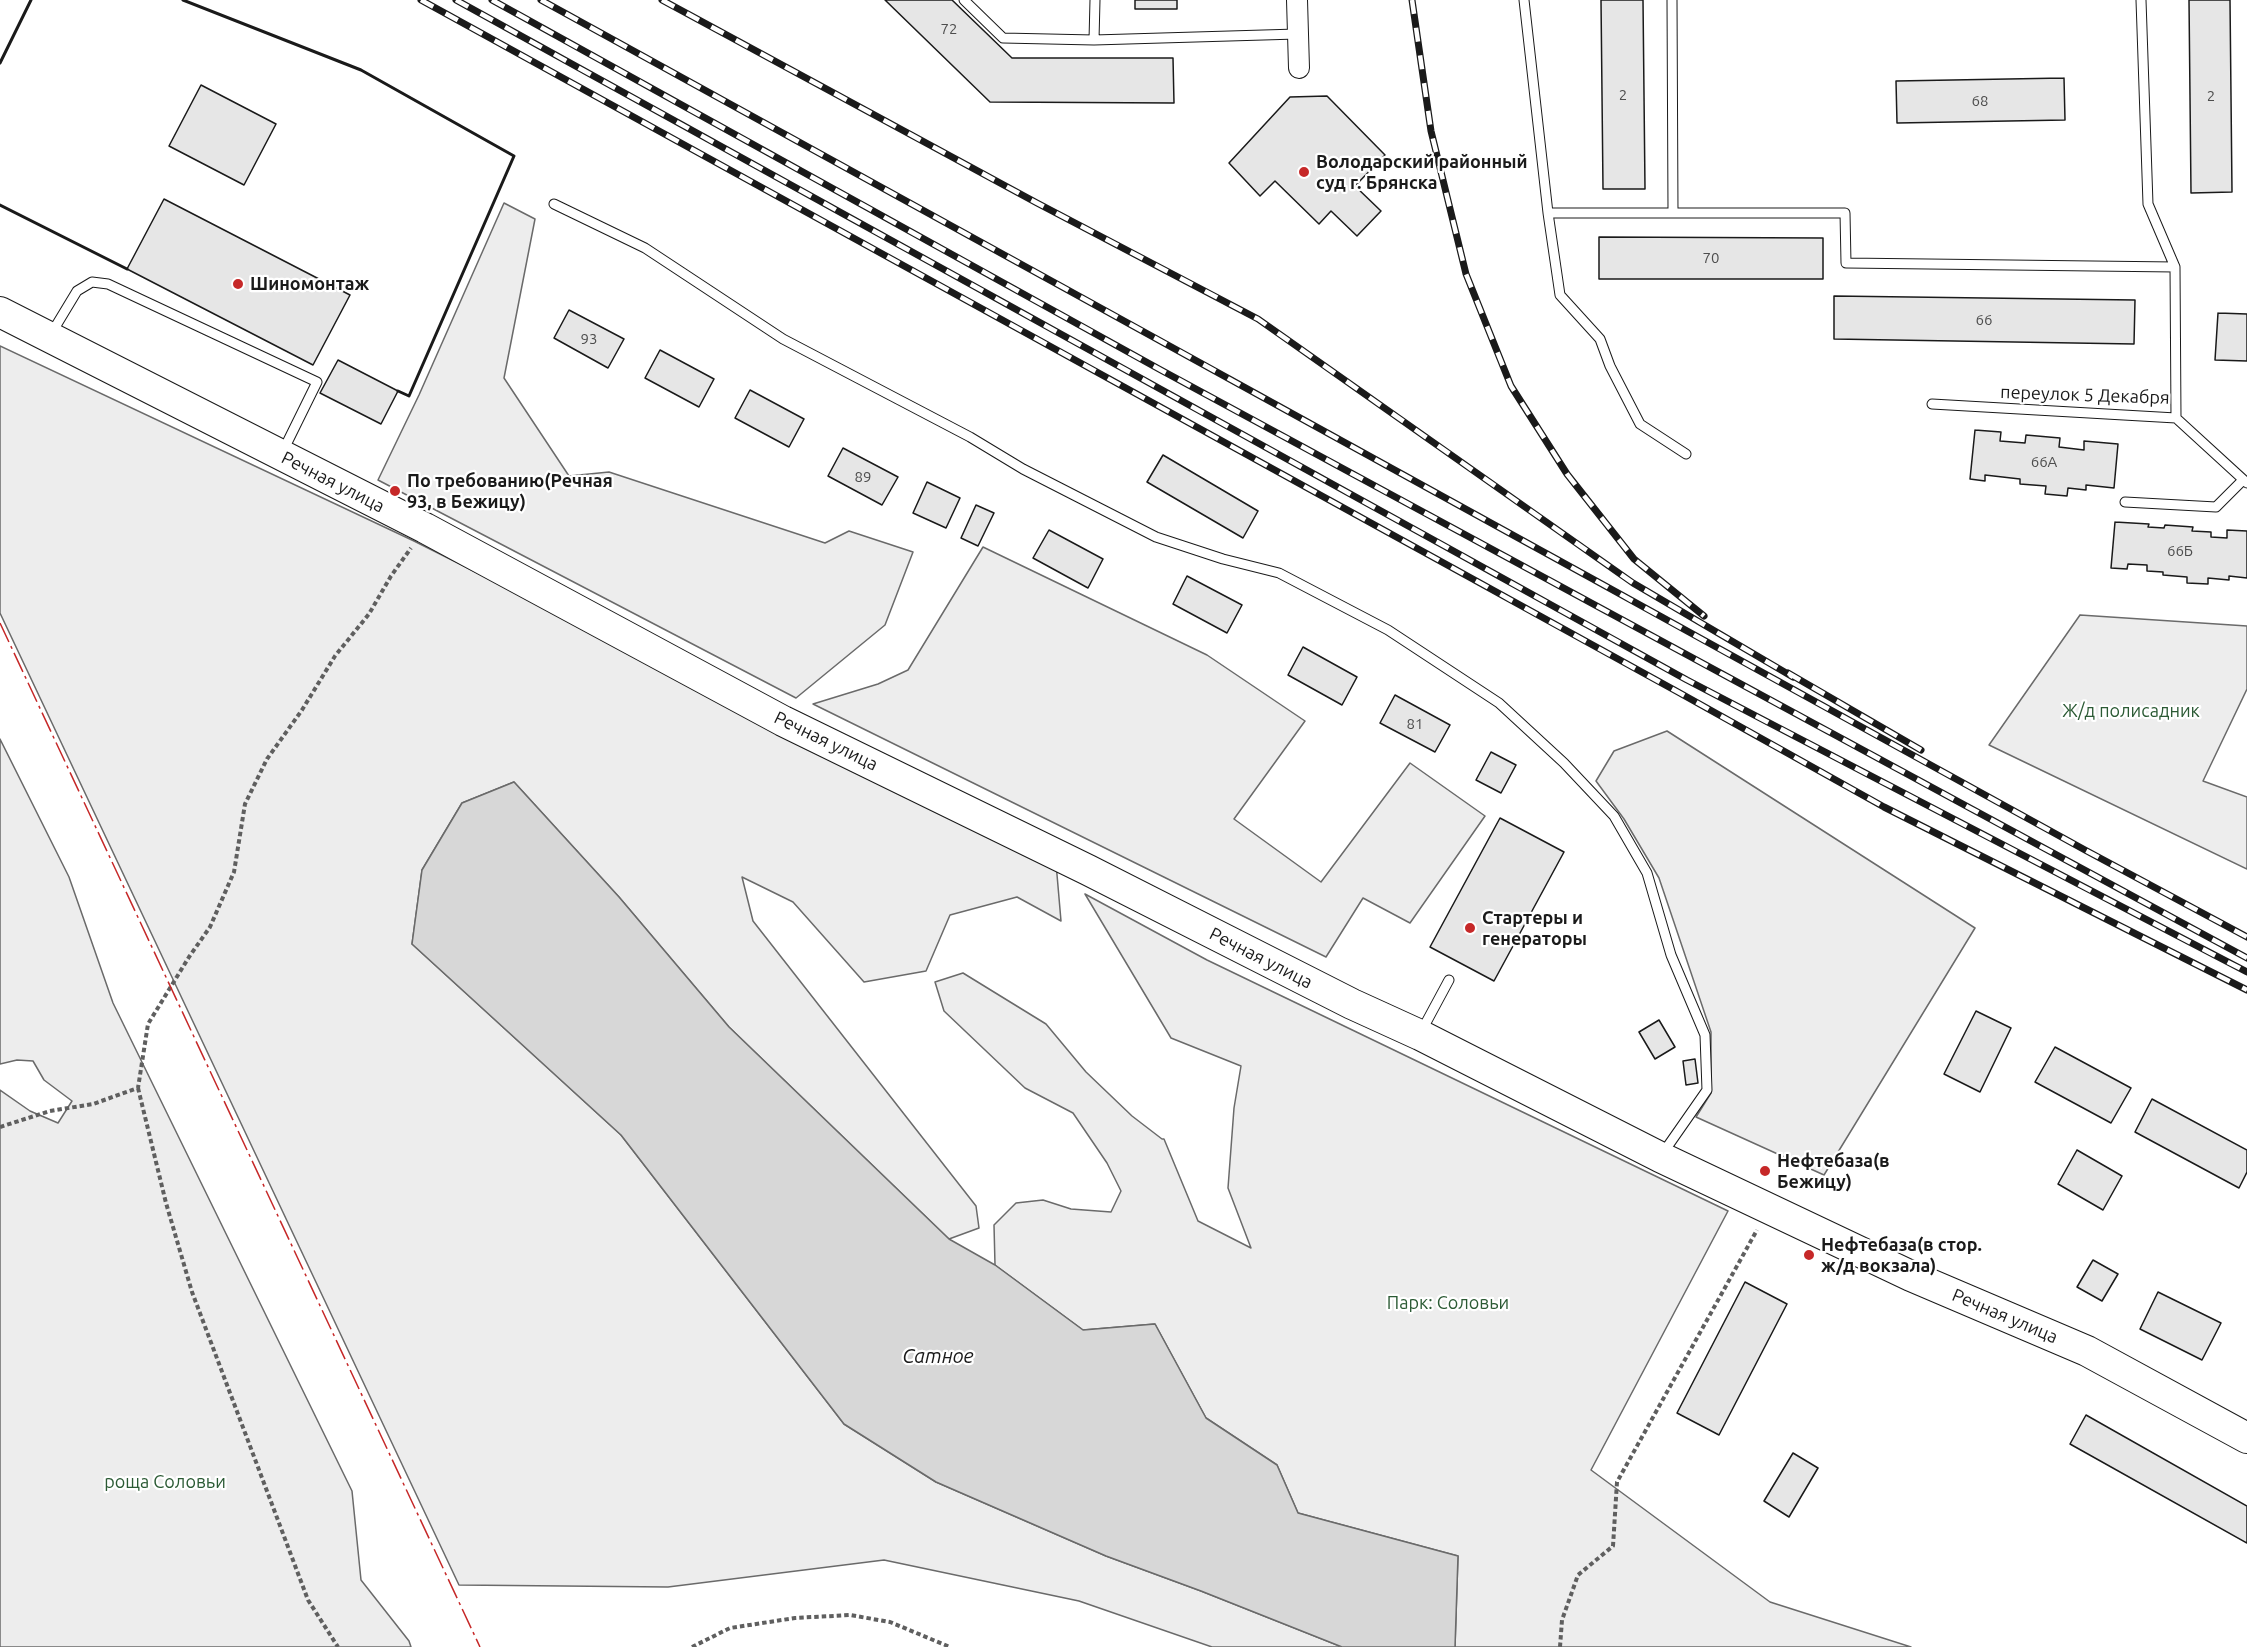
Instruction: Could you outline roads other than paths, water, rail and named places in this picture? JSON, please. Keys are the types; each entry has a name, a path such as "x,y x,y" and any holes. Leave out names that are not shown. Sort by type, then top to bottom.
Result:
{"main road":[{"name":"Речная улица","path":"0,312 425,528 783,721 1088,870 1352,1004 1420,1035 1660,1157 1911,1276 2087,1351 2247,1438"}],"street":[{"path":"1297,0 1299,69"}],"lane":[{"path":"1095,0 1095,40"},
{"path":"1524,0 1548,213 1560,295 1600,339 1610,366 1640,424 1686,454"},
{"path":"1672,0 1673,211"},
{"name":"переулок 5 Декабря","path":"1932,404 2176,417 2175,267 2148,204 2141,0"},
{"path":"966,1 1003,38 1095,40 1297,34"},
{"path":"555,204 645,248 783,339 970,437 1023,469 1156,537 1223,559 1279,573 1388,630 1499,702 1564,763 1614,816 1647,873 1671,955 1705,1035 1707,1090 1660,1157"},
{"path":"1548,213 1673,211 1845,213 1846,263 2175,267"},
{"path":"50,336 77,291 92,282 108,284 317,382 281,456"},
{"path":"2125,502 2216,507 2245,481 2176,417"},
{"path":"1420,1035 1449,980"}],"water":[{"name":"Сатное","path":"514,782 619,897 729,1027 949,1239 995,1265 1083,1330 1155,1324 1206,1418 1277,1465 1298,1513 1458,1556 1455,1647 1342,1647 1106,1556 936,1482 844,1424 621,1135 412,944 422,870 462,803"}],"railway":[{"path":"421,0 1884,807 2247,990"},
{"path":"456,0 1687,680 2247,972"},
{"path":"492,0 1159,369 2247,958"},
{"path":"541,0 2247,937"},
{"path":"662,0 1037,203 1258,319 1633,583 1793,677"},
{"path":"1412,0 1431,131 1466,274 1511,386 1567,474 1634,559 1704,616"},
{"path":"1788,673 1921,750"}],"place":[{"name":"Володарский районный суд г. Брянска","path":"1304,172"},
{"name":"Шиномонтаж","path":"238,284"},
{"name":"По требованию(Речная 93, в Бежицу)","path":"395,491"},
{"name":"Стартеры и генераторы","path":"1470,928"},
{"name":"Нефтебаза(в Бежицу)","path":"1765,1171"},
{"name":"Нефтебаза(в стор. ж/д вокзала)","path":"1809,1255"}],"park label":[{"name":"Ж/д полисадник","path":"2131,711"},
{"name":"Парк: Соловьи","path":"1448,1303"},
{"name":"роща Соловьи","path":"165,1482"}]}
